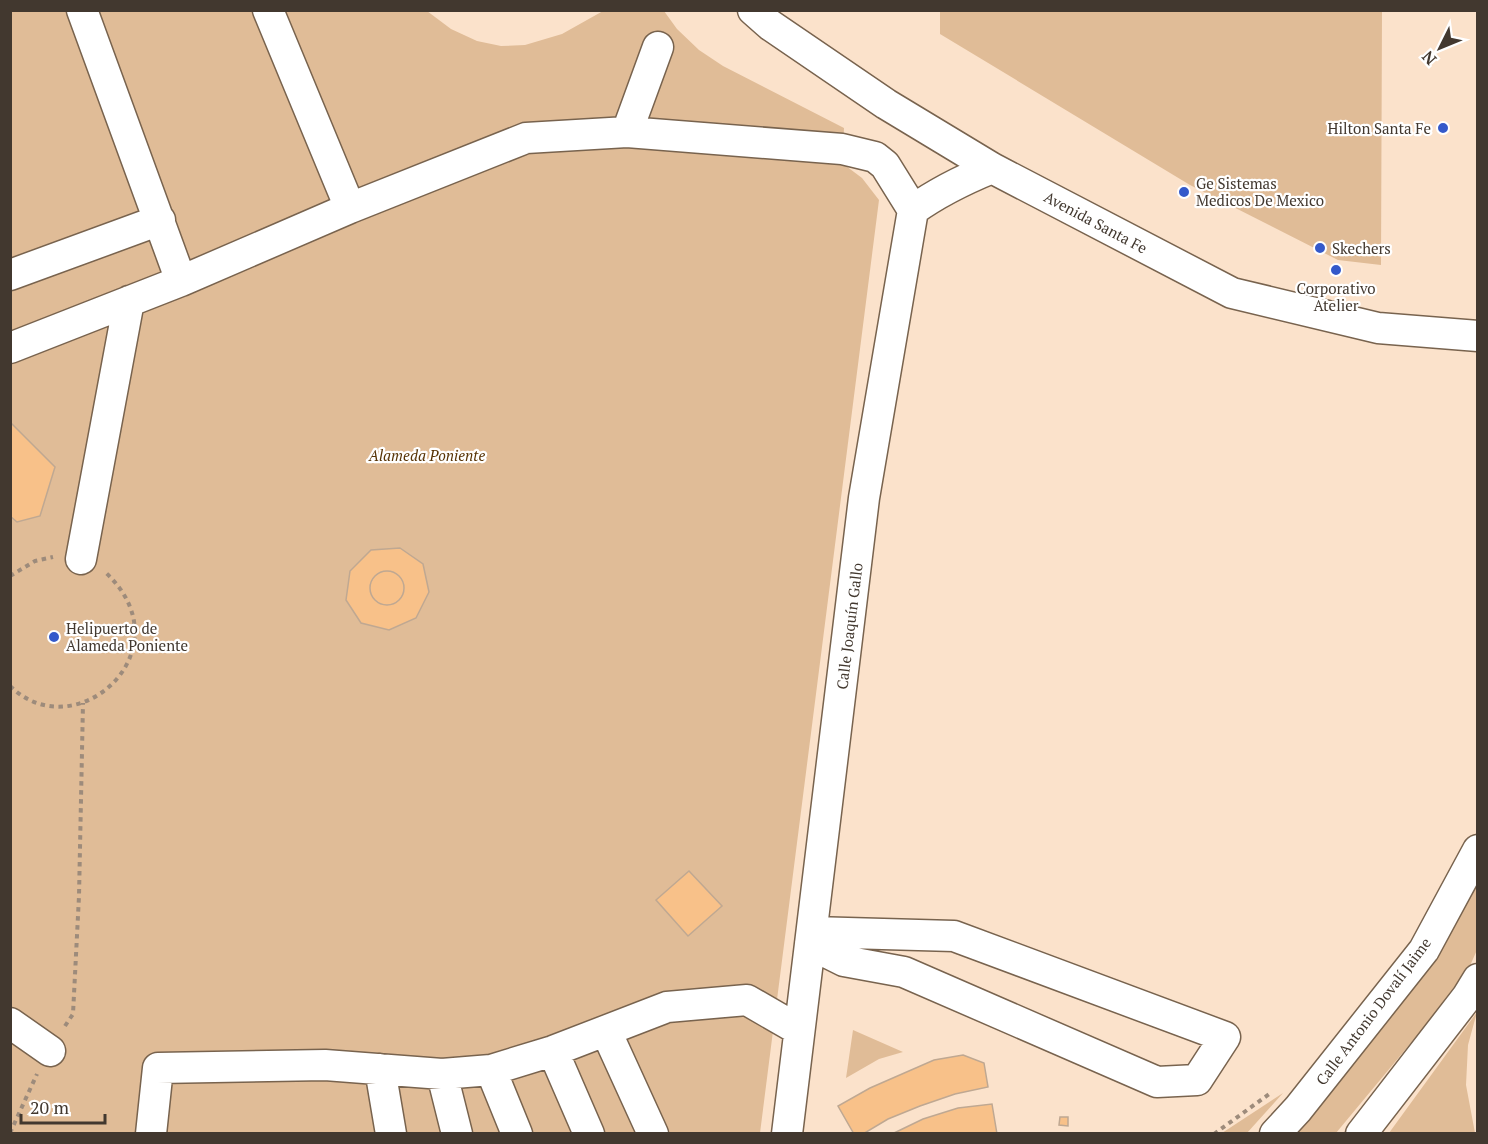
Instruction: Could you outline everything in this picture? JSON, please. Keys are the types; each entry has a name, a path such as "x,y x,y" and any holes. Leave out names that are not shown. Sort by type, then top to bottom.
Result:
{"street":[{"path":"82,10 181,281"},
{"path":"268,10 351,208"},
{"name":"Avenida Santa Fe","path":"753,10 770,25 886,104 992,168 1232,293 1378,328 1478,336"},
{"path":"627,132 658,47"},
{"path":"10,348 181,281 351,208 526,138 627,132 842,149 875,157 885,165 913,210 929,198 992,168"},
{"name":"Calle Joaquín Gallo","path":"787,1134 864,498 913,210"},
{"path":"10,274 160,220"},
{"path":"81,559 129,302"},
{"name":"Calle Antonio Dovalí Jaime","path":"1275,1134 1298,1109 1424,950 1478,850"},
{"path":"954,936 1225,1037 1197,1080 1157,1082 904,972 844,961 811,938 954,936"},
{"path":"1361,1134 1467,997 1478,979"},
{"path":"151,1134 158,1068 326,1065 442,1074 491,1070 553,1052 667,1007 747,1000 799,1030"},
{"path":"10,1023 50,1051"},
{"path":"606,1031 652,1134"},
{"path":"553,1052 589,1134"},
{"path":"380,1069 391,1134"},
{"path":"491,1070 517,1134"},
{"path":"442,1074 457,1134"}],"path":[{"path":"10,576 35,561 58,556 81,559 102,569 120,585 131,606 135,630 132,654 121,675 105,692 83,703 61,706 37,702 10,686"},
{"path":"10,1133 32,1083 73,1014 79,896 83,703"}],"green space":[{"name":"Alameda Poniente","path":"10,11 427,11 451,29 477,41 501,46 525,45 562,34 603,11 664,11 677,29 699,50 723,66 844,128 842,163 862,178 879,200 760,1133 11,1133"},
{"path":"940,11 1382,11 1381,265 1338,260 1190,185 940,34"},
{"path":"1477,878 1477,950 1464,979 1336,1133 1287,1134"},
{"path":"1477,1012 1468,1045 1466,1085 1475,1133 1389,1133"},
{"path":"853,1030 903,1052 879,1059 846,1078"},
{"path":"1283,1093 1247,1133 1222,1133"}],"building":[{"path":"10,422 55,467 40,516 17,522 10,516"},
{"path":"400,548 423,564 429,592 416,618 389,630 361,623 346,600 350,571 371,550"},
{"path":"387,571 399,576 404,588 399,600 387,605 375,600 370,588 375,576"},
{"path":"689,871 722,906 688,936 656,900"},
{"path":"963,1055 984,1063 988,1087 955,1094 920,1106 888,1119 863,1134 854,1134 838,1106 870,1088 934,1060"},
{"path":"992,1104 997,1134 892,1134 923,1119 958,1108"},
{"path":"1060,1117 1068,1117 1068,1126 1059,1125"}],"place":[{"name":"Hilton Santa Fe","path":"1443,128"},
{"name":"Ge Sistemas Medicos De Mexico","path":"1184,192"},
{"name":"Skechers","path":"1320,248"},
{"name":"Corporativo Atelier","path":"1336,270"},
{"name":"Helipuerto de Alameda Poniente","path":"54,637"}]}
